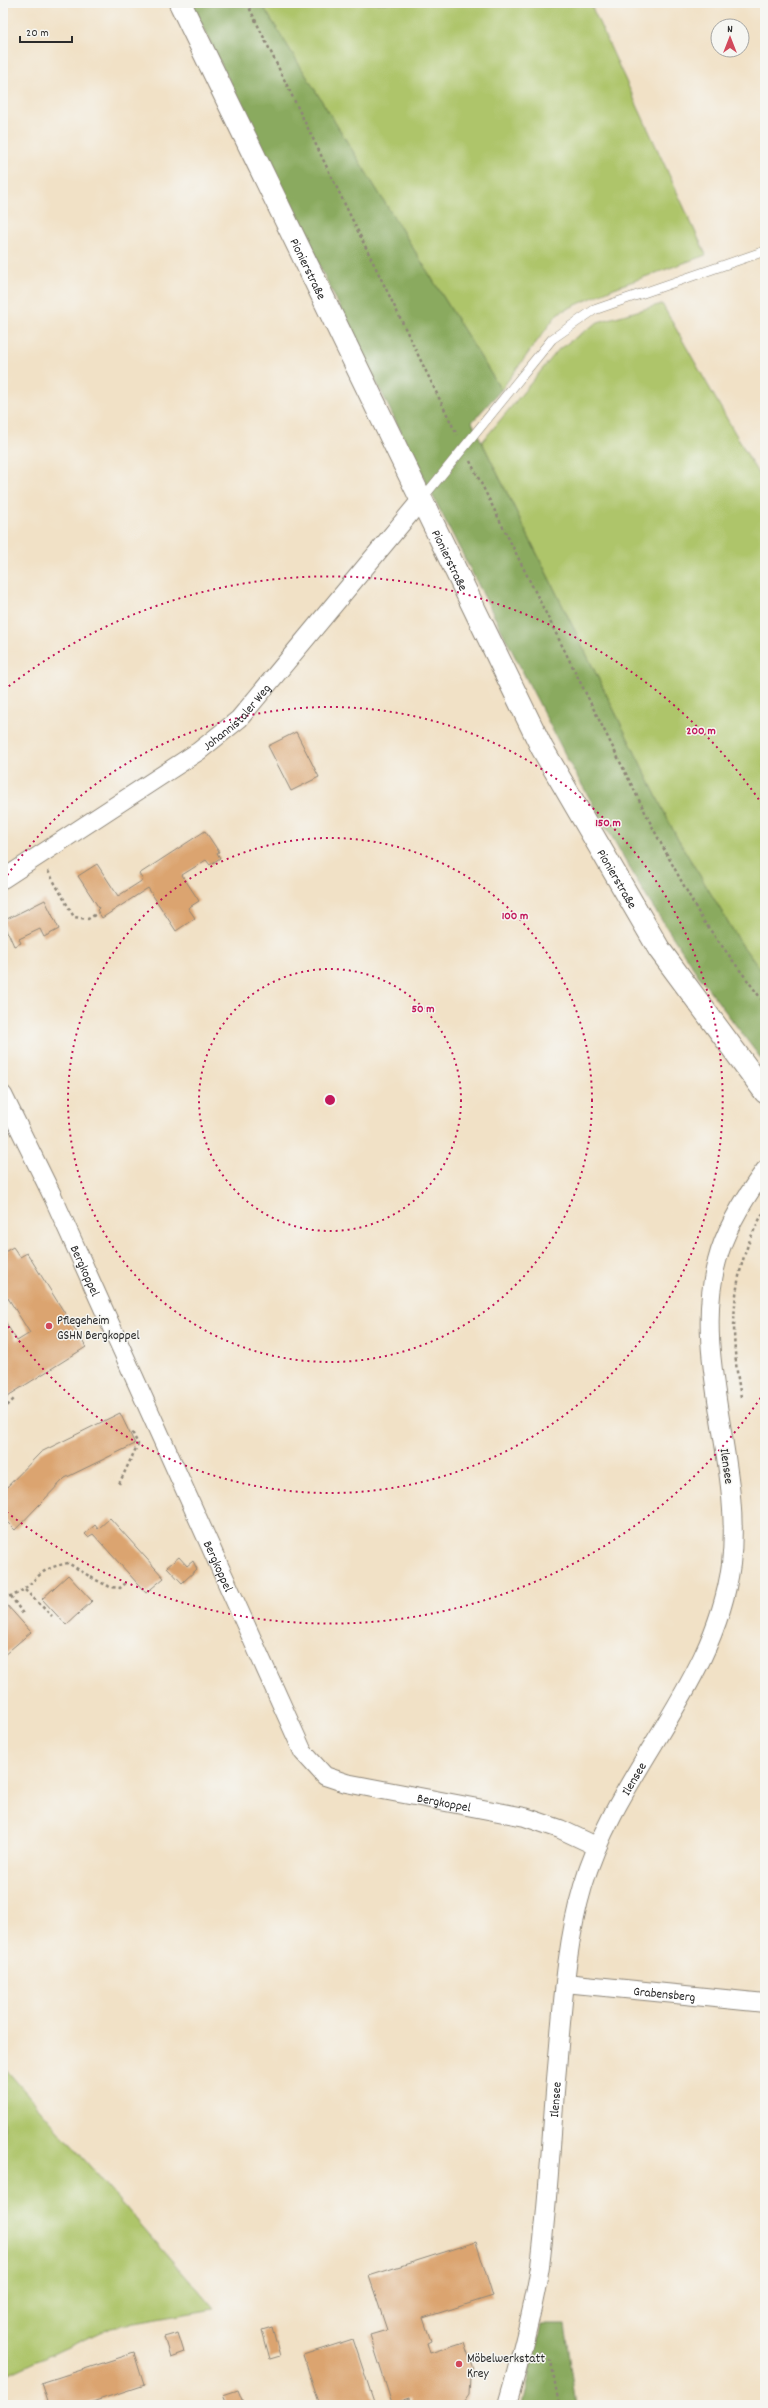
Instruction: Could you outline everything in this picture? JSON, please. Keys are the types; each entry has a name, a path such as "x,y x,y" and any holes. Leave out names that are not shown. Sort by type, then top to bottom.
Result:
{"street":[{"name":"Pionierstraße","path":"180,3 542,748 659,948 765,1092"},
{"name":"Johannistaler Weg","path":"3,879 199,751 239,719 421,500"},
{"name":"Bergkoppel","path":"3,1095 56,1204 303,1752 325,1776 346,1783 525,1817 560,1829 596,1846"},
{"name":"Ilensee","path":"507,2405 525,2343 539,2269 565,1983 582,1889 596,1846 610,1816 704,1657 719,1618 731,1565 733,1502 713,1363 710,1307 717,1260 735,1217 765,1170"},
{"name":"Grabensberg","path":"565,1983 765,2003"}],"lane":[{"path":"421,500 436,479 464,448 552,339 594,310 765,251"}],"path":[{"path":"247,3 464,448 658,838 702,919 765,1004"},
{"path":"39,855 74,917 88,919 98,914"},
{"path":"741,1397 734,1361 733,1308 740,1265 757,1224 765,1210"},
{"path":"3,1410 14,1399"},
{"path":"119,1484 138,1444 131,1430"},
{"path":"3,1597 11,1596 25,1590 42,1573 55,1566 68,1563 110,1587 120,1588 127,1582"},
{"path":"25,1590 52,1616"},
{"path":"11,1596 23,1614"},
{"path":"525,2343 541,2351 551,2361 558,2405"}],"green space":[{"path":"191,3 261,3 501,390 472,422 677,838 742,945 765,976 765,1064 698,975 649,901 571,766 419,469"},
{"path":"261,3 590,3 706,255 614,288 558,313 501,390"},
{"path":"662,304 765,486 765,976 742,945 677,838 482,442 559,349 598,322"},
{"path":"3,2066 214,2309 111,2327 3,2377"},
{"path":"541,2325 565,2325 577,2405 523,2405"}],"water":[{"path":"261,3 279,3 264,9"}],"building":[{"path":"296,732 319,777 291,791 268,746"},
{"path":"205,831 219,852 217,853 220,858 210,865 206,860 182,875 199,901 188,908 195,918 176,931 148,888 102,918 97,910 99,908 78,876 97,864 118,896 143,880 139,874"},
{"path":"45,900 59,929 44,937 40,929 19,939 21,943 14,946 3,921"},
{"name":"Pflegeheim GSHN Bergkoppel","path":"13,1247 20,1257 27,1253 86,1347 3,1399 3,1318 17,1341 30,1333 8,1298 3,1301 3,1253"},
{"path":"120,1413 135,1444 65,1478 15,1530 3,1518 3,1491 41,1452"},
{"path":"110,1518 164,1578 146,1593 93,1534 88,1537 85,1534 95,1525 98,1529"},
{"path":"179,1557 187,1566 193,1561 197,1569 182,1583 167,1567"},
{"path":"68,1575 92,1601 66,1625 42,1599"},
{"path":"6,1604 31,1632 3,1656 3,1606"},
{"path":"476,2242 493,2296 423,2318 431,2341 427,2343 430,2353 464,2342 475,2375 470,2377 469,2395 462,2405 412,2405 410,2398 392,2404 370,2335 387,2330 369,2276"},
{"path":"272,2327 280,2356 270,2359 262,2330"},
{"path":"178,2333 184,2352 170,2357 164,2337"},
{"path":"353,2339 375,2405 320,2405 303,2355"},
{"path":"134,2353 144,2385 83,2405 48,2405 41,2383"},
{"path":"238,2390 244,2405 218,2405 226,2402 223,2395"}],"place":[{"name":"Pflegeheim GSHN Bergkoppel","path":"49,1326"},
{"name":"Möbelwerkstatt Krey","path":"459,2364"}]}
